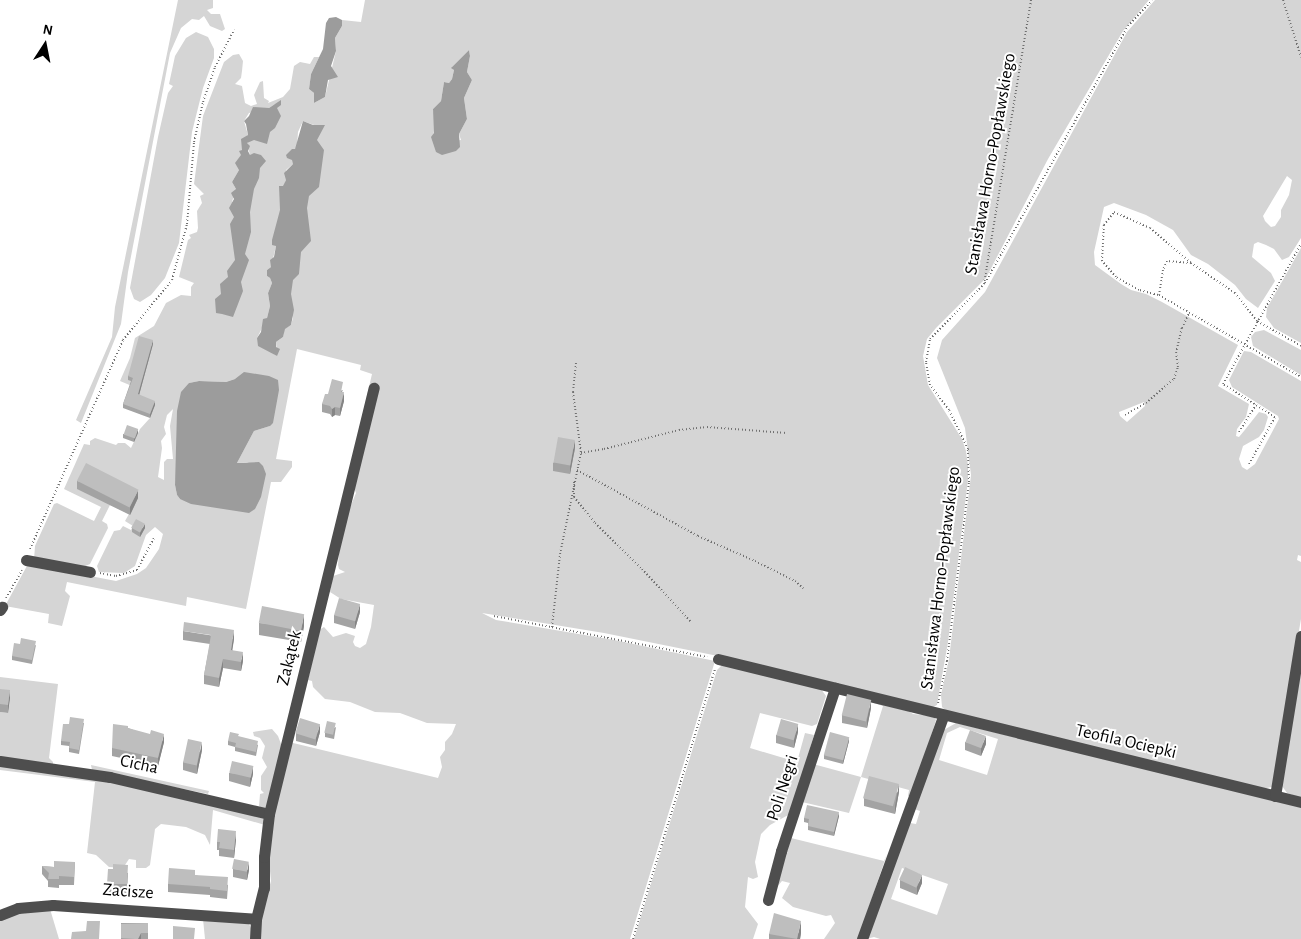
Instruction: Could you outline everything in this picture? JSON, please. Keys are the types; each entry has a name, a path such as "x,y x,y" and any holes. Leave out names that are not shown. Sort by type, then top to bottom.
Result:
{"street":[{"name":"Zakątek","path":"254,939 256,920 264,888 264,857 270,814 374,388"},
{"path":"26,560 90,572"},
{"path":"1275,796 1301,636"},
{"name":"Teofila Ociepki","path":"718,659 915,706 943,716 1301,802"},
{"name":"Poli Negri","path":"768,900 781,852 834,688"},
{"path":"862,939 943,716"},
{"name":"Cicha","path":"0,761 110,777 270,814"},
{"name":"Zacisze","path":"0,915 18,908 53,905 256,920"}],"path":[{"name":"Stanisława Horno-Popławskiego","path":"943,716 938,705 947,661 969,482 968,449 949,410 930,385 926,362 930,339 984,284 1031,0"},
{"path":"984,284 1128,26 1152,0"},
{"path":"1283,0 1301,57"},
{"path":"1,609 26,560 123,340 172,280 188,224 194,142 203,102 215,67 234,30"},
{"path":"1301,346 1257,321 1235,293 1191,263 1150,228 1114,212 1104,225 1102,261 1116,277 1139,290 1159,295 1301,378"},
{"path":"1249,464 1274,417 1223,384 1301,244"},
{"path":"1159,295 1163,270 1168,261 1191,263"},
{"path":"1125,415 1146,403 1174,379 1178,367 1176,353 1182,328 1189,313"},
{"path":"552,627 560,554 581,453 573,392 576,363"},
{"path":"1239,432 1256,405"},
{"path":"581,453 679,430 707,427 787,433"},
{"path":"576,470 698,536 795,581 803,588"},
{"path":"574,480 574,497 595,523 642,569 691,622"},
{"path":"90,572 116,576 137,570 154,538"},
{"path":"494,616 718,659 633,939"}],"shaded area":[{"path":"178,0 213,0 213,8 207,10 211,14 220,14 225,29 222,31 210,26 204,16 199,20 192,19 181,28 170,53 128,272 121,324 81,423 76,420 112,337 115,307"},
{"path":"365,0 1149,0 1123,31 1048,159 986,278 927,339 923,356 928,385 962,439 968,466 968,480 948,642 937,705 931,708 718,656 604,633 482,613 496,620 614,640 715,661 630,939 259,939 263,909 271,881 264,811 259,806 260,794 264,793 261,790 261,776 267,767 262,758 265,746 260,738 254,736 253,732 272,729 278,736 281,744 289,742 438,778 442,767 440,757 445,750 445,742 452,734 456,724 427,723 400,713 375,712 350,702 325,699 313,687 312,681 308,680 319,630 324,627 333,637 346,633 355,636 353,642 355,646 360,648 366,644 371,627 374,605 341,599 330,592 333,576 345,572 339,569 339,552 345,520 356,493 353,485 347,481 372,374 360,370 361,365 297,349 276,459 292,461 292,467 281,482 271,482 246,609 187,597 186,606 67,582 65,591 70,596 62,626 48,623 49,614 5,606 28,564 116,581 137,574 146,568 159,549 163,534 155,527 146,535 135,566 124,573 99,572 97,566 114,531 120,530 123,526 131,530 133,526 125,521 129,514 110,505 102,521 107,524 108,528 90,564 81,568 34,560 35,546 54,504 57,503 94,521 101,507 64,489 84,444 90,445 90,441 95,438 116,445 118,443 125,443 131,448 140,429 150,418 155,405 136,398 139,389 120,381 130,358 135,338 154,326 166,303 181,295 191,296 191,287 194,283 179,277 188,240 191,238 189,235 197,232 197,211 202,203 200,196 204,194 194,184 203,116 224,62 233,55 239,54 243,61 242,71 241,78 235,84 242,86 245,103 251,106 257,104 254,95 260,82 263,81 264,98 269,101 268,103 283,97 290,89 294,66 300,62 310,64 314,57 319,57 323,49 311,74 309,89 314,93 314,103 325,97 336,51 335,38 342,26 342,20 361,22","holes":["469,50 470,56 467,72 472,80 464,98 467,119 459,134 461,140 433,143 435,118 433,109 441,101 444,82 449,83 452,79 454,70 452,67","275,104 247,143 250,155 247,208 232,202 236,189 232,182 239,170 243,142 248,135 244,121 249,113 269,108","303,121 314,125 303,224 288,298 293,318 291,325 284,329 283,337 276,342 277,356 268,350 257,338 267,318 270,306 268,293 272,283 267,276 267,270 271,267 276,246 281,194 286,180 286,170 293,164 292,149 295,149 297,146 298,132","235,379 270,426 254,431 237,463 249,462 180,499 175,485 189,383 199,381 226,382","173,409 170,426 173,459 167,459 164,462 164,480 158,477 162,448 161,441 166,434 164,427 167,415"]},
{"path":"1155,0 1301,0 1301,238 1289,257 1282,260 1274,249 1258,242 1254,244 1252,257 1271,273 1275,281 1258,308 1246,299 1235,285 1208,264 1191,255 1173,230 1146,215 1114,203 1104,207 1094,252 1095,265 1121,284 1162,302 1238,345 1218,386 1249,404 1246,417 1237,429 1236,436 1239,437 1259,412 1266,414 1268,417 1264,430 1259,437 1243,446 1239,459 1242,467 1247,470 1255,464 1279,419 1278,416 1232,387 1229,380 1244,351 1251,352 1301,381 1301,556 1298,555 1297,560 1301,562 1301,619 1272,787 1261,789 946,711 942,707 941,695 949,659 971,475 965,428 937,358 942,340 985,292 1127,32","holes":["1287,176 1292,180 1289,195 1281,210 1281,217 1275,226 1271,227 1263,216","1144,402 1145,406 1127,422 1120,416 1119,412"]},
{"path":"336,17 342,20 342,26 335,38 336,51 331,66 338,77 328,80 325,97 314,103 314,93 309,89 311,74 323,49 326,23 329,18"},
{"path":"196,32 208,37 214,49 214,58 203,88 192,132 179,243 165,278 151,295 140,302 134,299 130,288 158,137 168,93 173,86 169,84 175,56 186,38"},
{"path":"469,50 470,56 467,72 472,80 464,98 467,119 459,134 460,147 456,151 442,155 436,152 431,137 434,133 433,109 441,101 444,82 449,83 452,79 454,70 451,68"},
{"path":"281,100 281,105 277,108 281,116 275,128 270,132 267,144 254,140 247,143 250,146 248,151 250,155 254,153 261,155 266,161 260,168 250,212 251,232 245,254 249,260 241,282 243,291 233,317 216,313 215,299 221,294 220,284 228,277 227,271 235,260 230,224 234,217 229,208 234,199 231,193 236,189 232,182 239,170 235,163 241,155 239,151 242,150 241,139 248,135 244,121 249,116 253,107 269,108"},
{"path":"303,121 313,125 325,125 317,140 324,150 319,187 309,196 307,208 311,241 301,252 299,274 293,280 291,294 294,310 291,325 285,329 283,337 276,342 276,347 280,349 277,356 258,346 257,338 261,332 263,319 267,318 270,306 268,293 272,283 267,276 267,270 271,267 270,260 274,257 276,246 272,245 272,240 280,210 279,186 283,186 286,180 284,173 293,164 292,160 287,158 286,155 292,149 295,149"},
{"path":"1301,248 1301,343 1274,328 1266,317 1267,308"},
{"path":"1264,330 1301,350 1301,375 1253,346 1251,337 1255,332"},
{"path":"244,372 269,376 278,380 279,390 273,423 270,426 254,431 237,463 259,462 263,466 266,474 261,497 255,509 249,513 191,504 180,499 175,485 177,411 181,392 189,383 199,381 226,382 235,379"},
{"path":"1301,652 1301,798 1287,793 1280,783"},
{"path":"722,665 821,689 826,696 817,724 812,726 760,713 750,748 797,762 805,733 814,735 790,814 770,825 761,834 755,862 758,877 753,879 748,877 745,907 758,924 753,939 634,939 717,670"},
{"path":"0,677 58,684 49,758 53,765 0,757 0,712 8,713 10,699 0,697"},
{"path":"865,700 902,707 913,714 934,716 936,720 912,797 908,796 909,790 861,777 883,706"},
{"path":"956,723 1301,807 1301,939 880,939 874,937 866,939 910,823 916,824 920,811 914,809 942,731","holes":["960,727 998,739 987,775 939,760 947,733","902,868 948,884 937,915 891,899"]},
{"path":"0,764 99,778 263,818 265,825 213,810 210,845 205,835 186,827 161,824 155,829 150,865 146,868 136,868 136,860 129,859 123,868 109,867 96,855 87,853 95,782 0,770"},
{"path":"813,764 861,777 849,813 802,802"},
{"path":"91,765 209,791 208,794 92,770"},
{"path":"791,838 884,861 887,854 858,939 824,939 835,923 831,915 826,916 793,907 782,898 790,883 782,881 776,888 784,853"},
{"path":"50,909 59,939 0,939 0,917 25,910"},
{"path":"203,919 249,924 252,930 252,939 205,939"}],"building":[{"path":"139,336 153,340 138,394 155,401 150,414 123,404 133,378 128,376"},
{"path":"332,379 343,382 341,392 344,392 340,408 335,407 332,409 330,406 322,404 325,394 328,394"},
{"path":"127,425 138,429 135,439 124,434"},
{"path":"558,437 575,440 570,466 553,463"},
{"path":"86,463 139,490 129,508 77,481"},
{"path":"136,519 145,524 140,533 131,528"},
{"path":"339,598 360,604 355,621 334,615"},
{"path":"262,606 304,614 301,631 259,623"},
{"path":"184,622 234,630 231,650 243,652 241,662 223,659 219,678 204,675 211,635 183,631"},
{"path":"21,638 36,641 32,660 12,656 14,643 20,644"},
{"path":"0,689 10,690 8,705 0,704"},
{"path":"847,694 871,700 866,721 842,715"},
{"path":"70,717 84,719 79,750 69,748 70,742 61,741 63,724 69,724"},
{"path":"300,718 320,724 315,739 295,733"},
{"path":"781,719 798,724 794,740 776,735"},
{"path":"327,721 336,723 333,735 324,733"},
{"path":"113,724 128,726 128,728 150,734 151,730 164,734 158,758 112,748"},
{"path":"970,730 986,736 981,748 965,742"},
{"path":"230,732 258,741 256,752 235,747 236,743 228,741"},
{"path":"830,732 849,737 843,760 824,755"},
{"path":"188,739 202,742 197,765 183,762"},
{"path":"232,761 253,766 251,778 229,773"},
{"path":"869,776 899,784 893,806 863,798"},
{"path":"807,805 839,812 834,832 808,826 809,819 804,818"},
{"path":"218,829 236,831 234,850 219,848 220,842 217,842"},
{"path":"234,859 249,862 247,872 232,869"},
{"path":"54,861 75,862 74,877 59,876 59,879 48,879 49,873 42,866 54,867"},
{"path":"113,864 128,865 127,884 107,884 108,869 113,869"},
{"path":"905,867 922,875 916,888 899,880"},
{"path":"169,868 195,870 195,875 228,877 227,891 210,889 210,887 168,884"},
{"path":"774,913 801,921 797,939 769,934"},
{"path":"87,921 100,921 99,939 71,939 72,932 86,931"},
{"path":"148,923 148,933 141,933 138,939 121,938 121,924"},
{"path":"173,926 195,928 194,939 173,939"}]}
